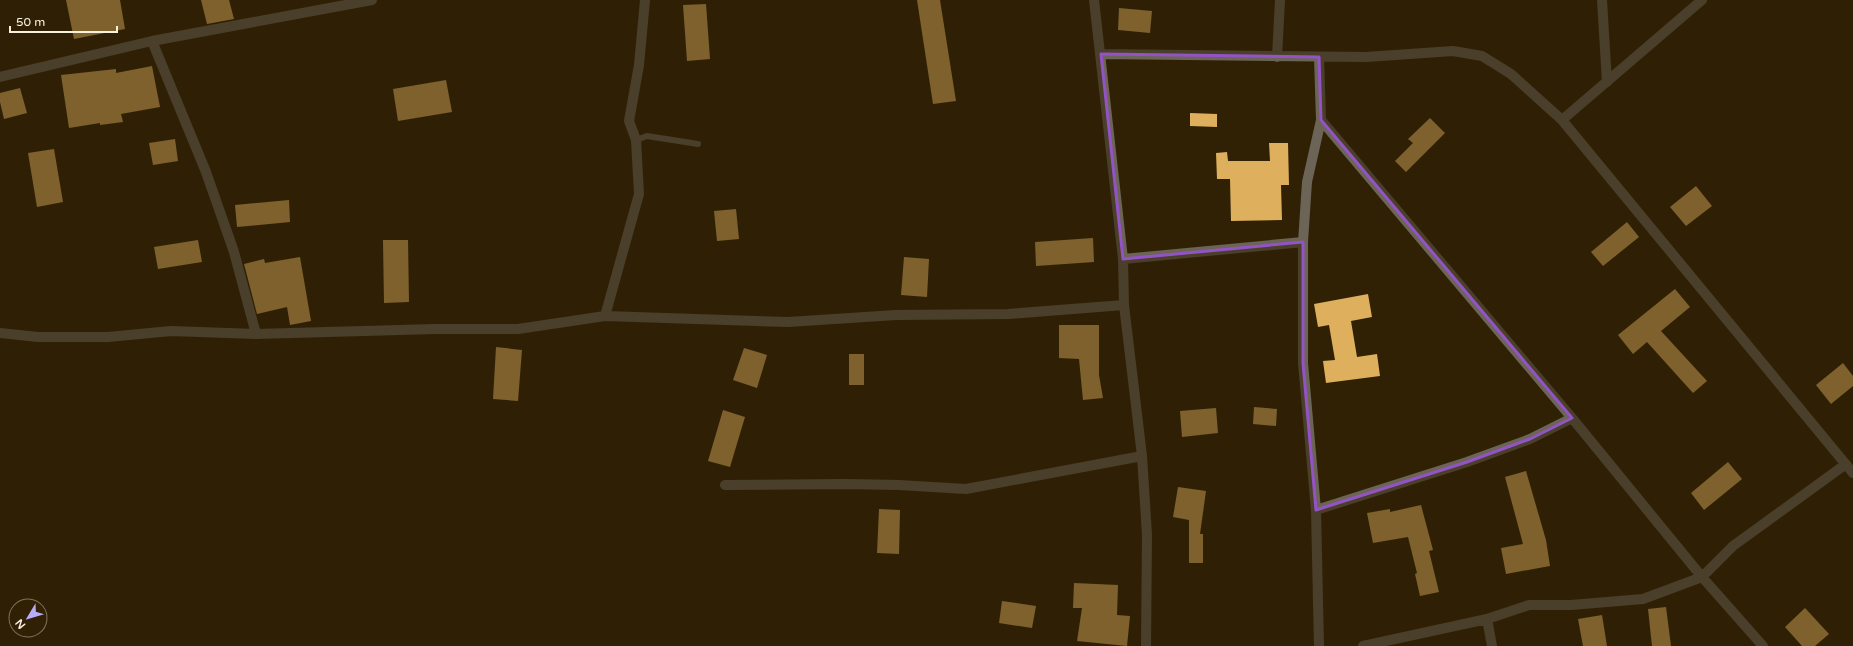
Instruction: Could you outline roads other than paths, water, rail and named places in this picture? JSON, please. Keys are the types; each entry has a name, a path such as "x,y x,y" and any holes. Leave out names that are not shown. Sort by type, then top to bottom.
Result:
{"street":[{"path":"0,77 152,42 372,0"},
{"path":"605,316 639,194 636,140 629,121 639,65 645,0"},
{"path":"1094,0 1123,259 1124,305 1142,456 1147,535 1146,646"},
{"path":"1277,57 1280,0"},
{"path":"1602,0 1607,82"},
{"path":"1562,120 1702,0"},
{"path":"152,42 206,172 234,252 256,334"},
{"path":"1101,54 1366,57 1453,51 1482,56 1511,74 1562,120 1853,473"},
{"path":"1319,57 1321,120 1307,182 1303,242 1303,363 1316,510 1319,646"},
{"path":"1321,120 1572,418 1702,577 1763,646"},
{"path":"1123,259 1303,242"},
{"path":"0,333 38,337 108,337 171,332 256,334 435,329 518,330 605,316 788,322 896,315 1008,314 1124,305"},
{"path":"1316,510 1466,462 1530,439 1572,418"},
{"path":"724,485 846,484 966,489 1142,456"},
{"path":"1363,646 1487,619 1529,605 1571,605 1643,599 1702,577 1733,546 1846,464"},
{"path":"1487,619 1492,646"}],"lane":[{"path":"636,140 648,136 698,144"}]}
